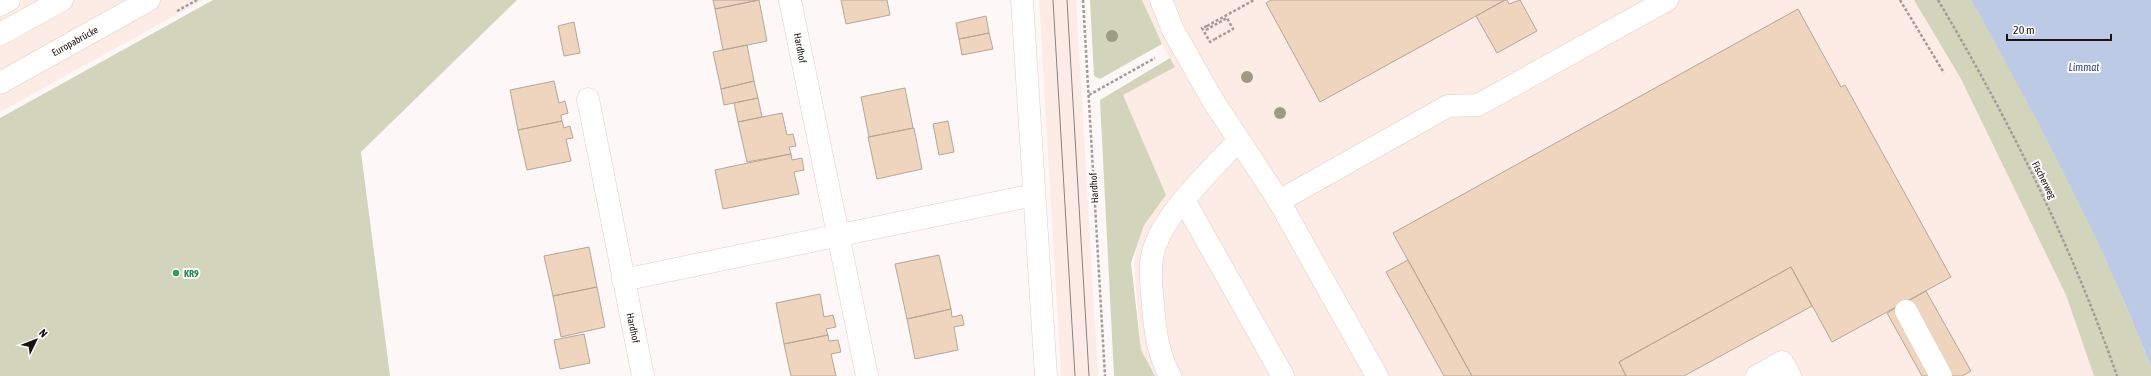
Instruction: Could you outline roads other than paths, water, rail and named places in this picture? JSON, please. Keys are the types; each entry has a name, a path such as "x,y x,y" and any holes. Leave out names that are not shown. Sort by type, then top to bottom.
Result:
{"street":[{"path":"0,5 9,0"},
{"path":"0,34 62,0"},
{"name":"Europabrücke","path":"0,82 149,0"},
{"name":"Hardhof","path":"790,0 867,376"},
{"path":"1022,0 1046,376"},
{"path":"1161,0 1173,30 1238,141 1279,202 1377,376"},
{"path":"1279,202 1448,106 1478,105 1667,0"},
{"name":"Hardhof","path":"588,99 643,376"},
{"path":"1170,376 1160,354 1155,332 1152,258 1161,232 1184,200 1238,141"},
{"path":"623,280 1034,194"},
{"path":"1184,200 1283,376"},
{"path":"1906,311 1941,376"},
{"path":"1757,376 1782,362 1790,376"}],"water":[{"name":"Limmat","path":"1971,0 2151,0 2151,367 2132,319 2090,226 2044,135"}],"tram line":[{"path":"1053,0 1075,376"},
{"path":"1067,0 1089,376"}],"place":[{"name":"KR9","path":"176,273"}]}
